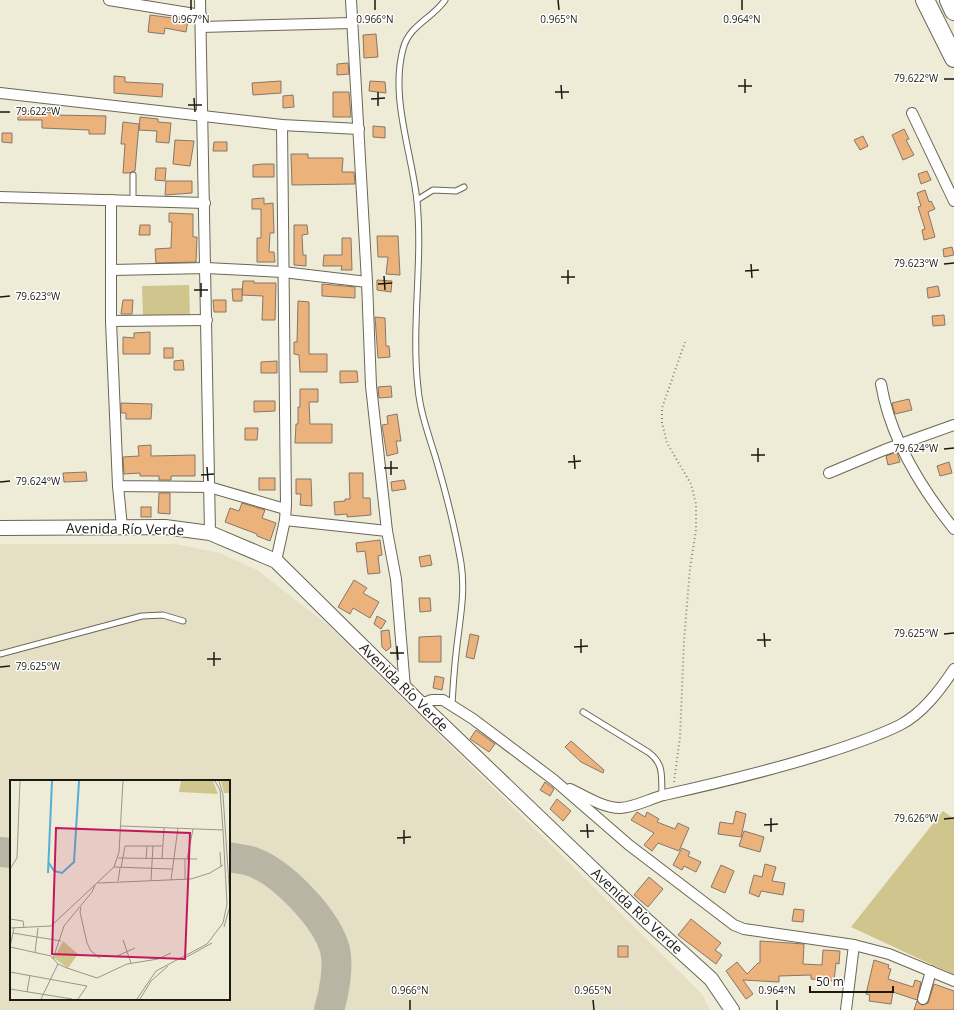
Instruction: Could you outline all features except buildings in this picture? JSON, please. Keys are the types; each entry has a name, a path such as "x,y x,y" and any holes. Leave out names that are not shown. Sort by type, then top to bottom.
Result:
{"highway":[{"path":"925,0 954,58"},
{"path":"948,0 954,11"}],"main road":[{"name":"Avenida Río Verde","path":"0,528 165,527 210,533 276,561 421,704 647,922 710,979 732,1010"}],"street":[{"path":"109,0 201,15"},
{"path":"200,0 204,117 210,533"},
{"path":"351,0 367,282 371,386 387,531 396,579 405,688"},
{"path":"201,27 352,23"},
{"path":"0,94 282,126 359,130"},
{"path":"912,113 954,201"},
{"path":"276,561 285,520 282,126"},
{"path":"0,197 205,203"},
{"path":"111,200 111,321 118,486 122,527"},
{"path":"111,270 206,268 284,272 367,282"},
{"path":"111,321 206,320"},
{"path":"881,384 885,406 901,444 922,485 954,529"},
{"path":"829,473 901,444 954,425"},
{"path":"118,486 209,487 285,509"},
{"path":"285,520 387,531"},
{"path":"554,780 595,802 618,808 799,762 859,743 901,724 920,710 940,691 954,669"},
{"path":"421,704 438,700 452,705 554,780 629,845 734,925 744,929 854,946 889,954 954,981"},
{"path":"846,1010 854,946"},
{"path":"923,999 931,971"}],"lane":[{"path":"445,0 426,19 413,29 403,47 398,68 407,152 417,200 418,231 415,355 418,390 461,563 464,597 456,654 452,705"},
{"path":"133,176 133,201"},
{"path":"417,200 433,190 456,191 464,187"},
{"path":"0,654 142,616 163,615 183,621"},
{"path":"583,712 648,752 657,760 661,766 667,795"}],"path":[{"path":"667,795 680,737 684,642 690,568 696,530 696,504 691,484 667,442 662,423 662,408 685,342"}],"shaded area":[{"path":"189,285 190,315 143,316 142,286"},
{"path":"0,544 175,544 220,553 257,570 329,626 702,994 710,1010 0,1010"},
{"path":"943,811 954,819 954,975 851,927"}],"taxiway":[{"path":"0,852 10,853"},
{"path":"230,857 253,862 277,876 302,898 323,925 335,950 336,957 333,996 329,1010"}]}
